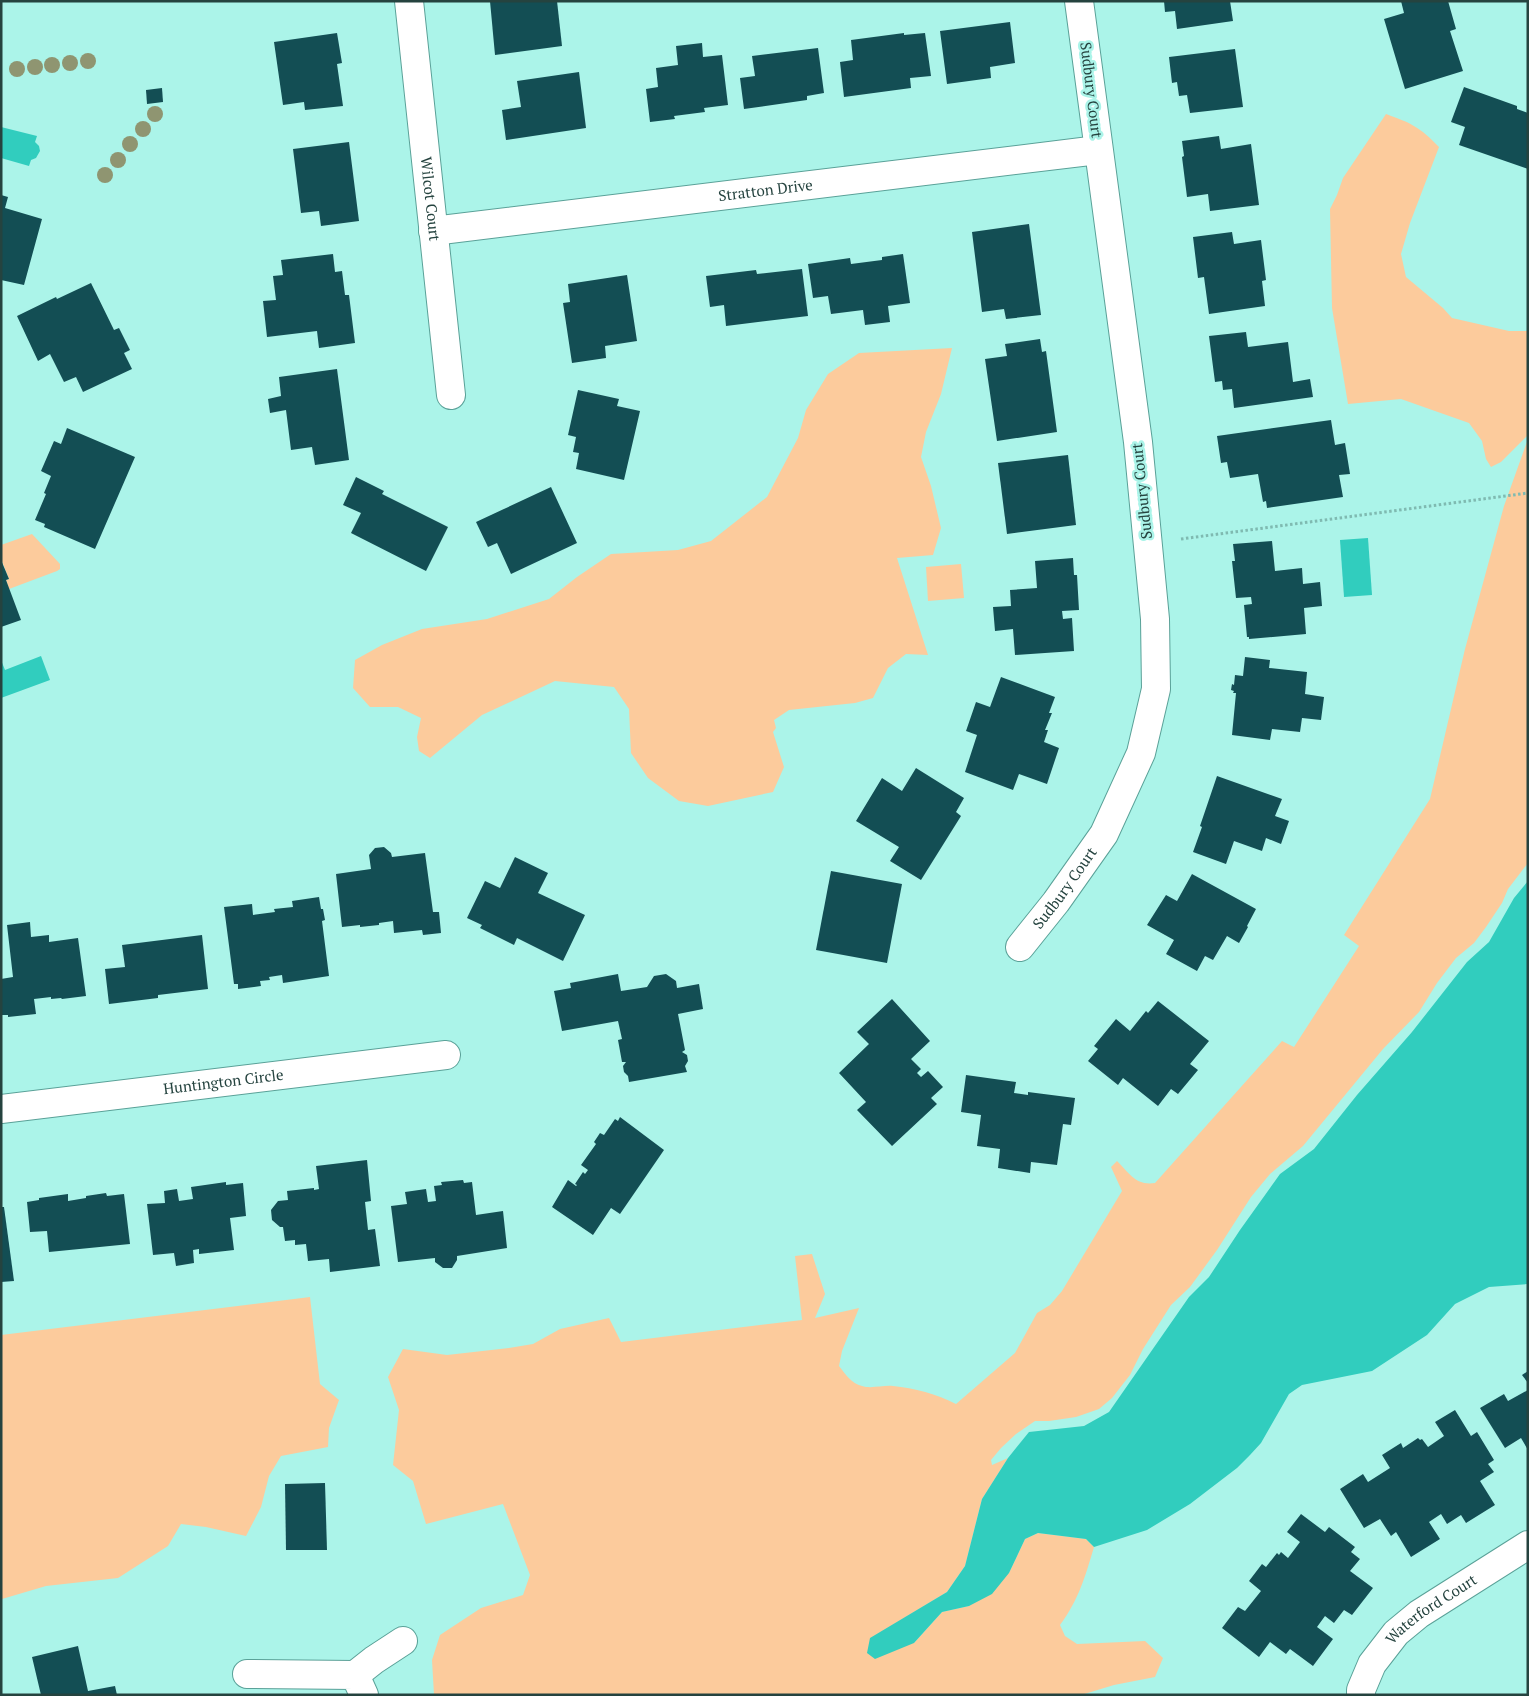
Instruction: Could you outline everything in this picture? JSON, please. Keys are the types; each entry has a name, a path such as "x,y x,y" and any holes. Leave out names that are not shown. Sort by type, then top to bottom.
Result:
{"street":[{"name":"Wilcot Court","path":"409,1 451,395"},
{"name":"Sudbury Court","path":"1020,947 1056,902 1104,834 1141,753 1156,689 1155,619 1138,442 1098,150 1080,1"},
{"name":"Stratton Drive","path":"433,231 1098,150"},
{"name":"Huntington Circle","path":"1,1109 446,1055"},
{"name":"Waterford Court","path":"1361,1695 1361,1690 1372,1664 1396,1632 1419,1614 1528,1545"},
{"path":"247,1674 360,1685 374,1660 403,1641"}],"path":[{"path":"1181,539 1528,493"}],"shaded area":[{"path":"1386,114 1415,126 1439,147 1410,223 1401,254 1406,277 1452,318 1509,331 1528,331 1528,435 1501,462 1491,467 1486,459 1482,441 1469,423 1401,399 1348,404 1332,308 1330,209 1343,178"},
{"path":"952,348 941,394 926,432 921,457 931,486 941,528 933,555 897,558 928,655 906,654 888,668 873,698 855,703 789,710 774,720 776,728 773,732 784,767 773,792 708,806 679,801 648,778 631,753 629,709 614,687 555,681 482,715 430,758 419,751 417,737 421,718 398,707 370,707 353,688 355,660 382,645 422,629 487,619 549,599 611,554 678,550 711,541 767,497 798,438 806,410 828,374 859,353"},
{"path":"1528,439 1528,863 1508,889 1502,903 1486,927 1474,943 1456,958 1437,983 1419,1012 1383,1049 1303,1146 1270,1174 1251,1197 1217,1250 1190,1287 1171,1305 1143,1349 1130,1375 1112,1398 1099,1409 1076,1417 1035,1421 1016,1434 1001,1448 991,1460 992,1465 1008,1458 982,1499 965,1566 947,1592 871,1638 914,1643 942,1612 969,1606 1009,1573 1025,1539 1038,1533 1086,1539 1094,1547 1077,1597 1060,1625 1065,1636 1077,1644 1145,1641 1163,1658 1155,1677 1114,1685 1081,1695 434,1695 432,1660 440,1635 481,1608 523,1595 530,1575 503,1504 426,1524 413,1481 393,1465 399,1410 388,1377 403,1349 447,1355 509,1348 533,1344 560,1329 609,1318 621,1342 802,1320 795,1256 812,1254 825,1294 815,1318 859,1308 842,1351 839,1366 849,1378 858,1385 866,1387 893,1386 917,1390 933,1394 956,1404 1015,1353 1037,1313 1050,1305 1062,1291 1122,1191 1111,1167 1117,1161 1138,1181 1155,1183 1282,1041 1294,1047 1359,946 1344,935 1430,799 1465,649 1504,506"},
{"path":"32,534 60,564 60,569 9,589 6,580 9,579 1,559 1,545"},
{"path":"961,564 964,598 928,601 926,567"},
{"path":"310,1297 320,1384 339,1400 329,1428 328,1447 281,1456 269,1476 261,1507 246,1536 206,1527 181,1524 168,1546 118,1578 46,1586 2,1599 1,1601 1,1335"}],"water":[{"path":"1,127 37,136 35,142 39,146 40,151 36,158 31,160 29,166 1,158"},
{"path":"1368,538 1372,595 1344,597 1340,540"},
{"path":"41,656 50,680 1,698 1,660 5,670"},
{"path":"1528,881 1528,1284 1489,1287 1455,1304 1427,1335 1372,1371 1302,1385 1289,1394 1261,1443 1237,1468 1190,1504 1147,1530 1094,1547 1086,1539 1038,1533 1025,1539 1009,1573 992,1594 969,1606 942,1612 914,1643 875,1659 867,1653 870,1638 947,1592 965,1566 982,1499 1008,1458 1029,1432 1084,1426 1109,1412 1189,1297 1209,1277 1280,1174 1314,1149 1357,1095 1412,1032 1467,962 1489,942 1514,898"}],"building":[{"path":"490,1 557,1 562,46 495,55"},
{"path":"1164,1 1230,1 1233,21 1177,29 1175,11 1165,12"},
{"path":"1401,1 1448,1 1456,29 1450,31 1463,71 1405,89 1384,19 1404,13"},
{"path":"1010,22 1015,63 990,67 991,78 947,84 940,31"},
{"path":"337,33 342,63 337,64 343,106 305,110 304,102 283,105 274,42"},
{"path":"904,33 904,35 925,33 931,76 910,78 911,88 844,97 840,62 853,60 851,40"},
{"path":"702,43 703,57 722,55 728,105 704,108 705,112 674,116 675,119 650,122 646,89 658,87 656,68 678,65 676,46"},
{"path":"818,48 824,93 807,96 807,100 744,109 740,78 755,76 752,56"},
{"path":"1235,49 1243,107 1190,113 1187,95 1179,96 1177,82 1172,83 1169,57"},
{"path":"579,72 586,128 506,140 502,110 521,107 517,81"},
{"path":"1464,87 1517,106 1517,109 1528,113 1528,169 1459,145 1465,127 1451,122"},
{"path":"162,88 163,102 147,104 146,90"},
{"path":"1219,136 1221,149 1251,144 1259,205 1210,211 1208,194 1187,197 1182,141"},
{"path":"349,142 359,221 321,226 319,211 301,213 293,149"},
{"path":"1,195 8,197 5,208 42,219 24,285 1,280"},
{"path":"1029,224 1041,315 1006,319 1004,309 982,312 972,232"},
{"path":"1232,232 1234,244 1261,240 1266,280 1262,281 1265,306 1209,314 1204,277 1198,278 1193,237"},
{"path":"333,254 335,272 342,271 345,295 349,295 355,343 319,348 317,331 267,337 263,301 276,300 273,276 283,275 281,260"},
{"path":"903,254 910,303 888,306 890,322 865,325 863,310 831,314 828,296 813,298 808,264 850,258 851,264 882,260 882,257"},
{"path":"802,269 808,316 726,326 724,305 710,307 706,276 756,270 757,274"},
{"path":"627,275 637,341 605,346 606,358 572,363 563,303 570,302 568,284"},
{"path":"91,283 114,330 119,328 130,350 124,353 132,369 83,392 76,377 64,382 50,354 38,361 17,316"},
{"path":"1246,332 1248,347 1288,342 1293,382 1310,379 1313,397 1234,408 1232,389 1223,390 1222,381 1215,382 1209,336"},
{"path":"1040,339 1042,352 1046,351 1057,432 997,441 985,359 1007,356 1005,344"},
{"path":"337,369 349,460 315,465 312,447 291,450 286,410 270,413 268,399 281,396 279,377"},
{"path":"578,390 619,399 617,406 640,411 624,480 576,469 579,453 573,452 576,437 568,435"},
{"path":"1331,420 1335,445 1345,443 1350,474 1339,475 1343,497 1267,508 1266,501 1263,502 1258,474 1230,478 1227,462 1221,463 1217,436"},
{"path":"67,428 135,457 95,549 44,527 45,524 35,520 51,476 41,471 54,441 61,444"},
{"path":"1068,455 1076,525 1007,534 998,463"},
{"path":"356,477 384,491 382,494 448,527 426,571 351,533 361,513 343,505"},
{"path":"551,487 577,543 511,574 497,543 488,547 476,522"},
{"path":"1272,541 1275,571 1302,568 1303,584 1320,582 1322,606 1304,608 1306,634 1249,639 1247,637 1244,605 1252,604 1251,597 1236,598 1232,561 1235,561 1233,544"},
{"path":"1073,558 1074,575 1077,575 1079,610 1062,611 1063,619 1072,618 1074,651 1015,655 1013,629 995,631 993,607 1011,606 1010,590 1037,588 1035,561"},
{"path":"1,560 9,579 6,580 21,620 1,627"},
{"path":"1245,657 1270,660 1269,668 1307,672 1305,694 1324,697 1321,720 1302,718 1300,732 1272,729 1270,740 1232,735 1236,693 1233,693 1234,691 1231,690 1232,684 1234,685 1235,675 1243,676"},
{"path":"1001,677 1055,697 1049,713 1052,713 1045,730 1048,730 1044,742 1059,748 1047,784 1019,774 1013,790 965,772 977,735 966,731 976,702 990,707"},
{"path":"916,768 964,798 956,812 961,816 921,880 890,861 899,847 856,821 882,778 902,791"},
{"path":"1217,776 1282,799 1275,816 1289,821 1281,844 1266,838 1262,851 1234,841 1226,864 1193,852"},
{"path":"384,847 391,853 392,857 425,853 433,912 439,912 441,933 423,935 422,930 394,933 393,921 379,923 379,925 342,927 336,874 371,869 369,855 375,848"},
{"path":"515,857 548,873 538,893 585,915 563,961 517,938 514,945 480,928 482,925 467,918 485,881 500,888"},
{"path":"831,871 902,884 887,963 816,950"},
{"path":"1192,874 1256,909 1239,943 1227,936 1213,960 1205,956 1197,971 1166,954 1174,940 1147,925 1166,895 1177,901"},
{"path":"319,897 325,920 322,921 329,976 283,983 282,975 269,977 270,980 260,981 261,986 238,989 238,984 234,984 224,907 252,904 253,915 275,912 274,909 293,907 292,901"},
{"path":"30,922 31,937 49,935 49,942 78,938 86,996 62,999 51,999 51,997 34,999 36,1014 8,1017 8,1015 1,1015 1,979 13,977 7,925"},
{"path":"202,935 208,989 158,995 158,998 109,1004 105,969 125,967 122,945"},
{"path":"618,974 621,991 647,987 654,976 666,974 676,981 677,988 699,984 703,1009 678,1014 685,1050 682,1052 687,1055 688,1061 685,1066 687,1072 629,1082 628,1076 624,1072 623,1066 626,1062 622,1062 618,1040 622,1039 618,1021 562,1031 554,991 571,988 570,983"},
{"path":"892,999 930,1041 911,1059 921,1069 917,1073 921,1077 928,1071 943,1087 931,1098 937,1104 892,1146 857,1110 866,1102 839,1073 869,1044 857,1032"},
{"path":"1158,1001 1209,1041 1190,1064 1198,1070 1178,1094 1171,1089 1158,1106 1123,1078 1118,1085 1088,1061 1098,1049 1094,1046 1116,1019 1130,1031 1146,1011 1148,1013"},
{"path":"966,1075 1016,1082 1014,1093 1028,1095 1028,1092 1075,1098 1071,1125 1063,1124 1057,1165 1031,1162 1030,1173 998,1168 1000,1149 977,1146 981,1115 961,1112"},
{"path":"620,1117 664,1150 620,1214 611,1208 593,1235 552,1207 568,1180 576,1186 577,1185 575,1184 583,1172 585,1174 588,1170 581,1165 596,1144 594,1142 600,1133 604,1135 615,1119 618,1121"},
{"path":"367,1160 371,1201 365,1202 368,1230 375,1229 380,1266 330,1272 329,1259 308,1261 306,1244 295,1245 295,1240 285,1241 283,1227 280,1227 272,1220 271,1210 278,1201 288,1200 287,1191 319,1189 316,1166"},
{"path":"463,1180 464,1183 472,1182 476,1215 503,1211 507,1248 457,1256 457,1260 452,1268 443,1268 435,1262 435,1258 398,1262 391,1206 407,1204 405,1192 426,1189 428,1202 436,1201 434,1186 442,1185 441,1182"},
{"path":"226,1182 226,1185 243,1183 246,1216 230,1218 234,1250 199,1254 199,1249 193,1250 194,1263 176,1266 174,1253 153,1255 147,1204 165,1203 164,1191 177,1189 179,1201 193,1199 191,1187"},
{"path":"106,1193 107,1196 124,1194 130,1244 49,1252 47,1231 30,1232 27,1202 39,1200 39,1198 68,1194 68,1201"},
{"path":"1,1207 4,1207 14,1281 1,1282"},
{"path":"1528,1371 1528,1383 1522,1375"},
{"path":"1528,1390 1528,1450 1521,1438 1505,1448 1480,1408 1504,1394 1508,1401"},
{"path":"1455,1410 1471,1436 1477,1432 1494,1460 1488,1464 1494,1472 1480,1481 1495,1505 1466,1523 1461,1515 1447,1524 1441,1514 1429,1522 1440,1539 1411,1557 1396,1532 1391,1536 1380,1519 1364,1528 1340,1489 1363,1474 1368,1482 1390,1468 1382,1455 1401,1443 1403,1448 1418,1438 1422,1439 1428,1447 1444,1436 1435,1422"},
{"path":"325,1483 327,1550 286,1550 285,1484"},
{"path":"1301,1514 1325,1532 1329,1527 1355,1547 1351,1552 1360,1559 1350,1571 1373,1588 1352,1615 1344,1610 1334,1623 1325,1616 1317,1627 1333,1639 1313,1666 1290,1649 1286,1654 1270,1642 1259,1657 1222,1628 1238,1607 1245,1611 1261,1591 1249,1581 1262,1564 1266,1567 1277,1553 1279,1555 1281,1552 1288,1558 1300,1542 1287,1532"},
{"path":"78,1646 88,1691 115,1686 117,1695 41,1695 32,1657"}]}
